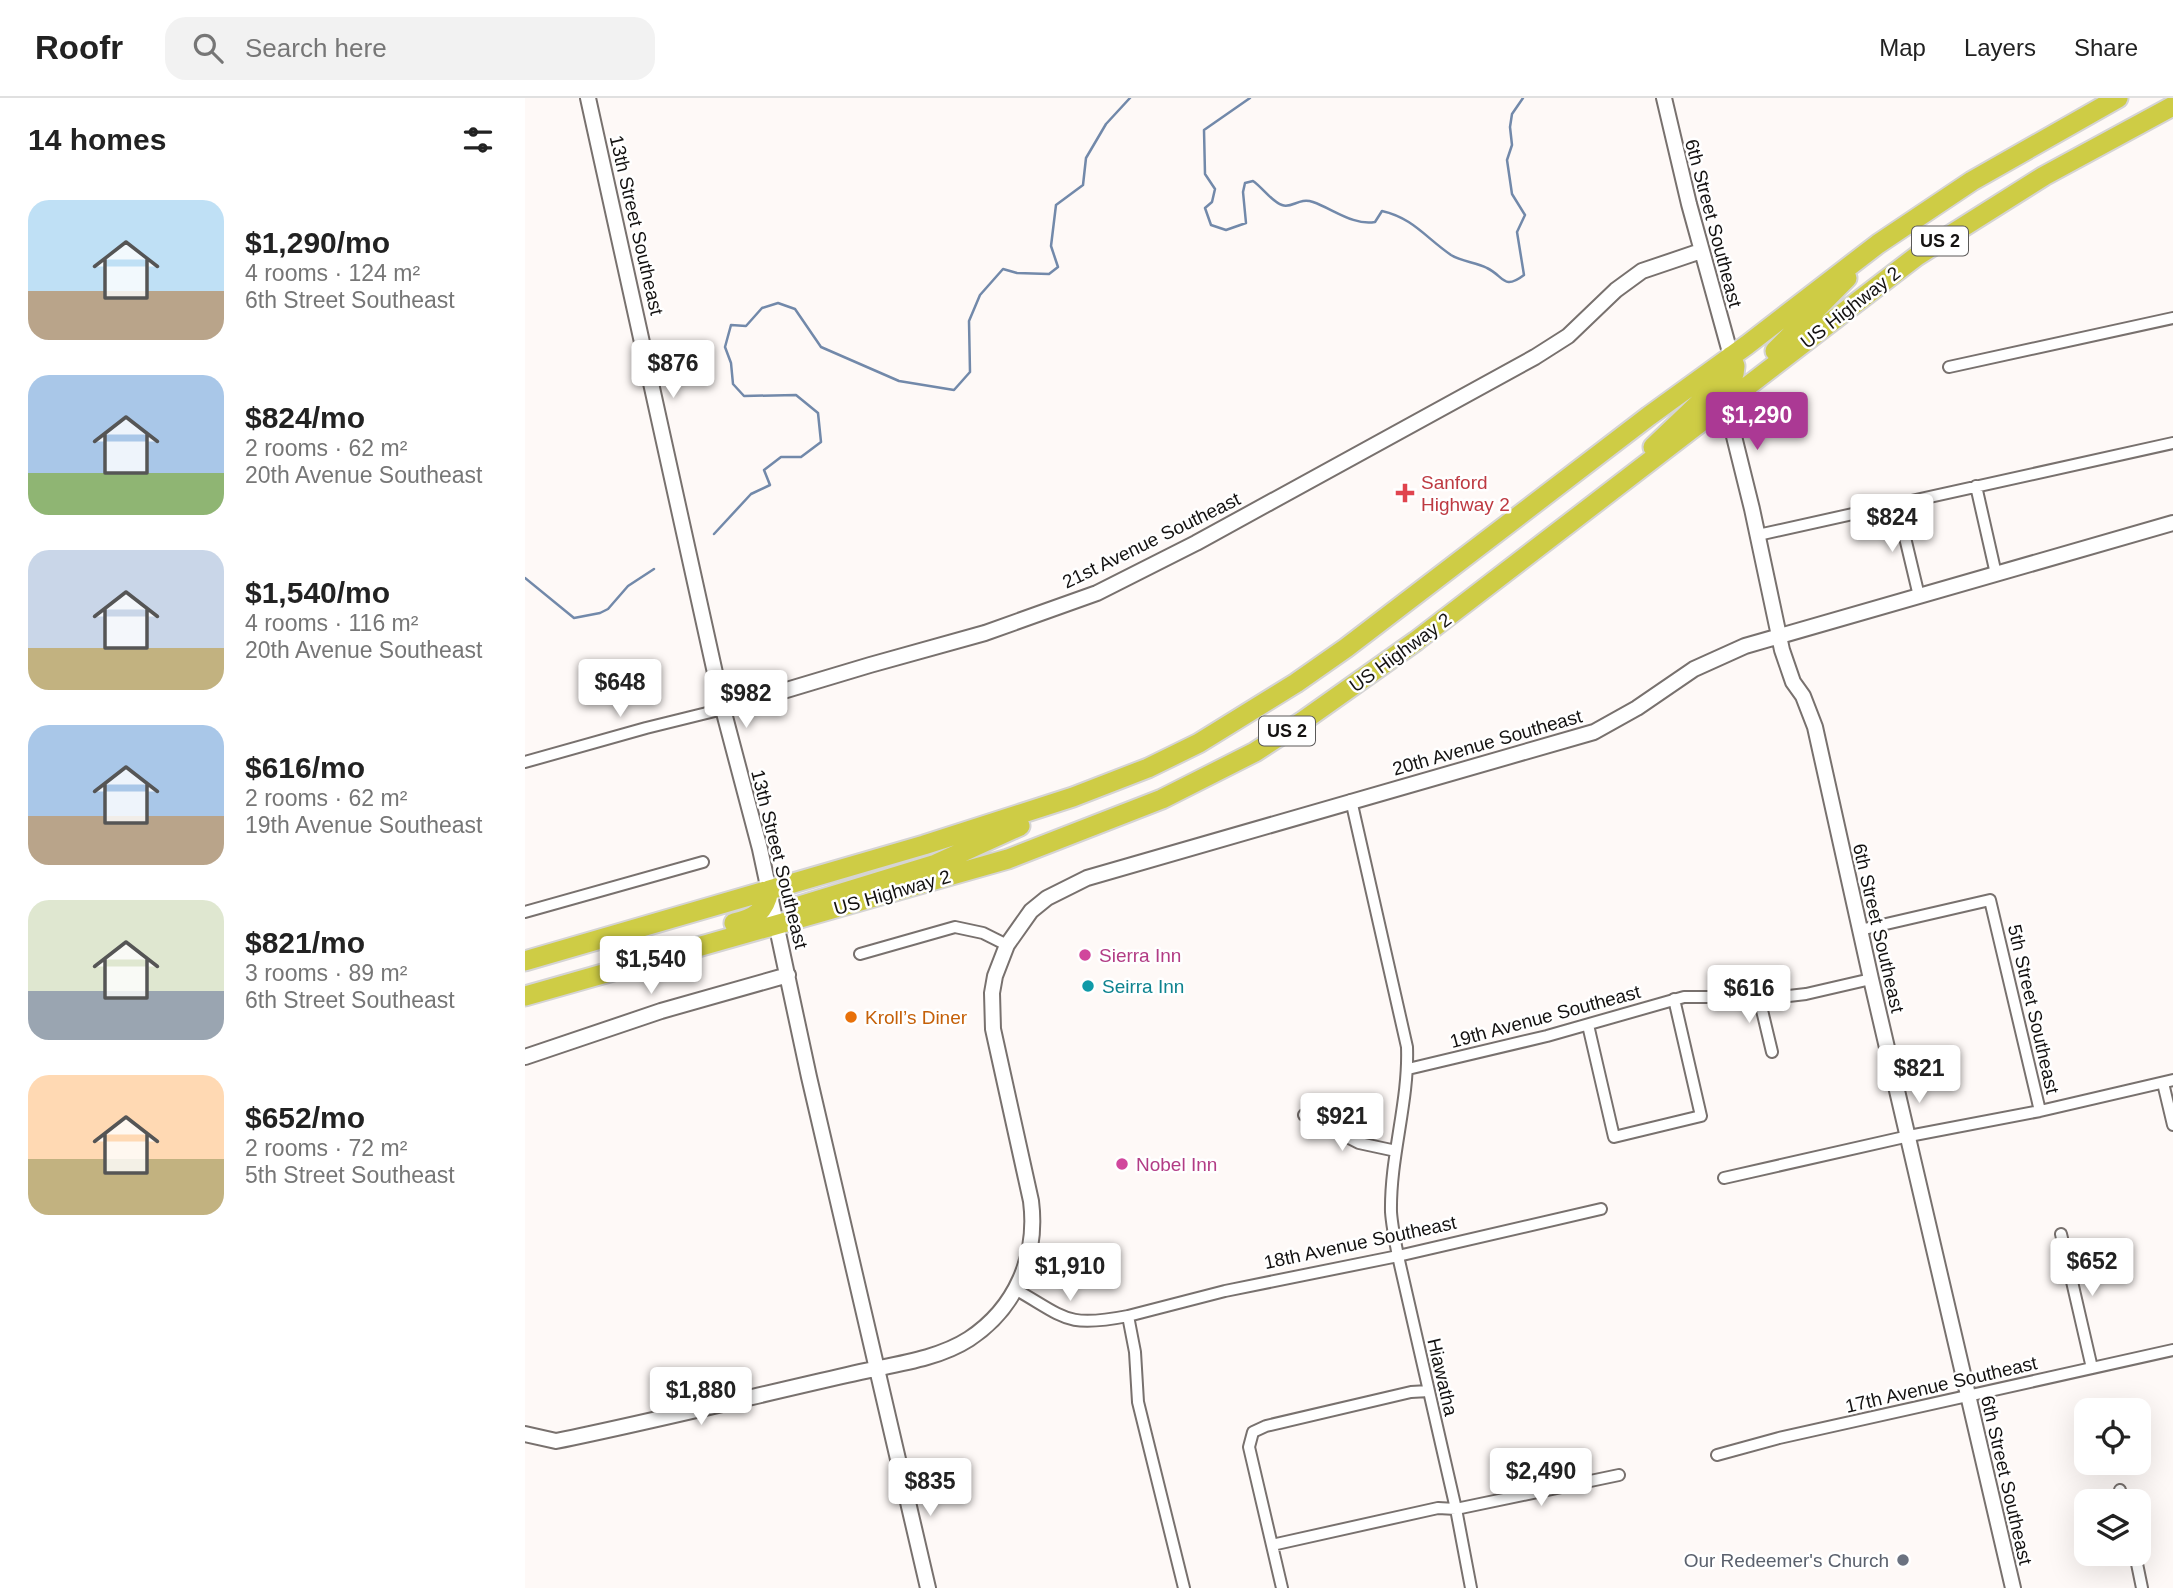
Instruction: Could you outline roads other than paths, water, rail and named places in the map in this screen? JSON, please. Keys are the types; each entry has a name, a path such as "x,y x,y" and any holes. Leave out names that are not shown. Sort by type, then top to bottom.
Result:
{"highway":[{"name":"US Highway 2","path":"525,961 1010,819 1148,768 1199,743 1296,683 1368,632 1878,244 1972,181 2118,98"},
{"name":"US Highway 2","path":"527,995 1008,859 1162,799 1255,752 1416,641 1726,404 1852,303 1917,256 2044,176 2173,107"},
{"path":"1726,404 1725,396 1730,389 1785,342 1878,244"},
{"path":"1588,510 1671,428 1728,380 1734,373 1735,366 1731,356"},
{"path":"777,924 782,914 792,908 944,861 1025,824 1073,797"},
{"path":"527,995 633,954 755,917 764,909 769,890"}],"street":[{"name":"13th Street Southeast","path":"588,98 723,709 777,924 812,1090 928,1588"},
{"name":"6th Street Southeast","path":"1664,98 1701,251 1731,356"},
{"name":"21st Avenue Southeast","path":"525,762 985,634 1097,593 1196,543 1535,357 1568,336 1616,290 1642,271 1701,251"},
{"path":"1949,367 2173,318"},
{"name":"6th Street Southeast","path":"1726,404 1758,535 1778,635 1790,673 1810,711 1815,727 2013,1588"},
{"path":"1758,535 2173,443"},
{"path":"1976,486 1996,575"},
{"path":"1897,504 1919,596"},
{"name":"20th Avenue Southeast","path":"1007,945 1031,911 1047,898 1087,878 1594,732 1637,708 1694,669 1735,650 1778,635 2173,523"},
{"path":"1304,1115 1359,1143 1396,1151 1408,1069 1407,1047 1351,800"},
{"path":"525,912 703,862"},
{"name":"5th Street Southeast","path":"1860,930 1990,900 2040,1111"},
{"path":"525,1434 556,1441 944,1352 968,1339 1000,1311 1015,1289 1028,1259 1034,1220 993,1029 992,993 995,976 1007,945 983,933 955,927 860,954"},
{"path":"525,1057 661,1011 788,975"},
{"name":"19th Avenue Southeast","path":"1408,1069 1588,1025 1674,999 1698,996 1762,998 1806,994 1871,979"},
{"path":"1762,998 1761,1006 1772,1052"},
{"path":"1588,1025 1614,1137 1702,1116 1674,999"},
{"path":"1724,1178 2168,1081 2173,1125"},
{"name":"Hiawatha","path":"1396,1151 1391,1214 1398,1256 1456,1509 1471,1588"},
{"name":"18th Avenue Southeast","path":"1015,1289 1053,1313 1081,1322 1128,1316 1225,1291 1398,1256 1601,1209"},
{"path":"2061,1234 2092,1368"},
{"path":"1128,1316 1135,1352 1138,1402 1184,1588"},
{"name":"17th Avenue Southeast","path":"1717,1455 1787,1436 2173,1350"},
{"path":"1282,1588 1249,1447 1253,1432 1266,1426 1411,1392 1429,1391"},
{"path":"1272,1545 1437,1508 1456,1509 1619,1475"},
{"path":"2137,1566 2142,1588"}],"waterway":[{"path":"714,534 751,494 770,485 764,470 781,457 801,457 821,442 818,413 796,395 744,396 733,384 731,363 725,347 731,325 746,326 762,308 778,303 795,309 821,347 899,381 954,390 970,372 969,321 980,295 1003,269 1017,273 1049,274 1058,267 1051,246 1056,205 1083,185 1086,158 1106,124 1130,98"},
{"path":"1250,98 1204,130 1205,174 1215,189 1212,202 1205,208 1211,225 1226,230 1246,223 1243,192 1245,183 1253,181 1275,201 1286,206 1308,201 1367,223 1375,222 1382,211 1393,214 1411,224 1451,255 1487,268 1508,282 1524,275 1517,232 1525,215 1512,194 1507,160 1512,145 1512,114 1523,98"},
{"path":"525,578 574,618 608,609 628,586 654,569"}],"place":[{"name":"Sanford Highway 2","path":"1405,493"},
{"name":"Sierra Inn","path":"1085,955"},
{"name":"Seirra Inn","path":"1088,986"},
{"name":"Kroll’s Diner","path":"851,1017"},
{"name":"Nobel Inn","path":"1122,1164"},
{"name":"Our Redeemer's Church","path":"1903,1560"}]}
